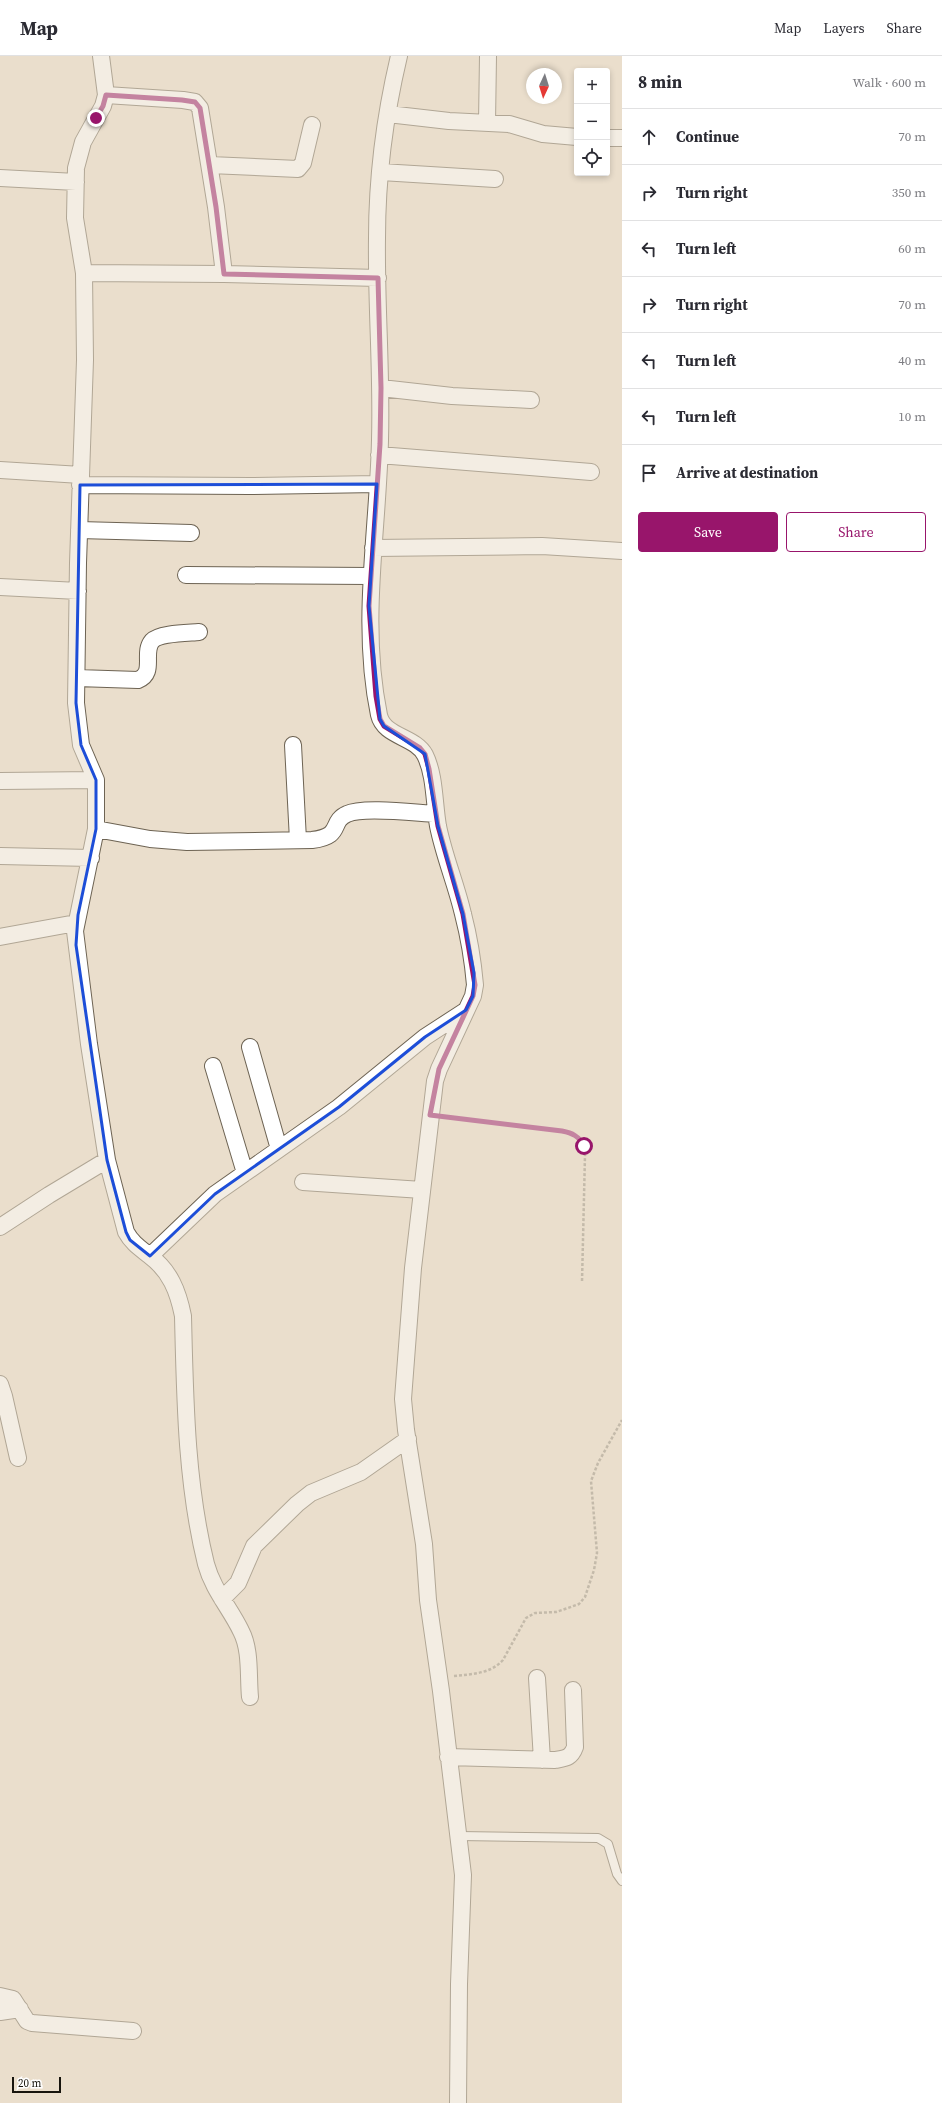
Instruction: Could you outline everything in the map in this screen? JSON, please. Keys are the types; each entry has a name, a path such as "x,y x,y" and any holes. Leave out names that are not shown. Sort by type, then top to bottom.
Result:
{"street":[{"path":"101,56 106,95 103,106 83,142 79,152 76,168 75,218 84,273 85,360 76,678 81,745 96,780 96,830 76,924 76,945 107,1160 126,1232 130,1240 150,1256 168,1274 179,1296 183,1316 189,1464 206,1564 213,1585 242,1632 246,1644 250,1697"},
{"path":"399,56 388,114 381,172 377,237 381,388 379,455 369,606 376,696 380,719 384,726 420,748 425,754 429,769 438,826 463,914 475,985 466,1010 439,1069 430,1115 404,1371 403,1399 424,1544 428,1600 459,1836 464,1891 459,1984 458,2103"},
{"path":"487,124 488,56"},
{"path":"106,95 195,102 200,108 210,165 224,274"},
{"path":"388,114 487,124 509,124 543,134 574,137"},
{"path":"210,165 298,169 303,164 312,125"},
{"path":"610,138 622,138"},
{"path":"381,172 495,179"},
{"path":"0,178 76,182"},
{"path":"84,273 224,274 378,278"},
{"path":"381,388 452,396 531,400"},
{"path":"379,455 591,472"},
{"path":"0,470 81,480 250,486 377,484"},
{"path":"79,530 191,533"},
{"path":"373,548 542,546 622,551"},
{"path":"186,575 371,576"},
{"path":"0,587 78,591"},
{"path":"76,678 138,680 144,677 147,671 149,649 152,641 160,636 199,632"},
{"path":"293,745 298,840"},
{"path":"0,781 96,780"},
{"path":"96,830 150,839 187,842 298,840 325,838 332,834 340,819 346,814 360,811 436,814"},
{"path":"0,856 91,858"},
{"path":"0,937 76,924"},
{"path":"150,1256 215,1194 339,1107 425,1038 466,1010"},
{"path":"250,1047 279,1149"},
{"path":"213,1066 245,1173"},
{"path":"0,1227 107,1160"},
{"path":"303,1182 422,1190"},
{"path":"0,1384 18,1458"},
{"path":"222,1599 233,1590 238,1583 254,1546 297,1504 312,1493 367,1468 408,1439"},
{"path":"537,1678 542,1760"},
{"path":"448,1757 542,1760 568,1758 572,1754 575,1747 573,1690"},
{"path":"0,1996 13,1999 27,2021 32,2023 133,2031"},
{"path":"0,2012 20,2009"}],"lane":[{"path":"459,1836 598,1838 608,1844 617,1874 622,1881"}],"path":[{"path":"430,1115 562,1131 574,1134 580,1139 585,1155 582,1282"},
{"path":"439,1678 488,1672 503,1660 526,1618 535,1613 556,1612 568,1608 579,1604 585,1597 594,1570 596,1553 591,1481 598,1463 622,1420"}],"highlighted area":[{"path":"377,484 369,606 380,719 384,726 425,754 438,826 463,914 474,973 473,996 466,1010 425,1037 339,1107 215,1194 150,1256 130,1240 126,1232 107,1160 76,945 78,915 96,829 96,780 81,745 76,703 80,485"}],"route":[{"path":"96,118 103,106 106,95 182,100 195,102 200,108 216,207 224,274 378,278 381,388 380,444 369,606 376,696 380,719 384,726 420,748 425,754 429,769 438,826 463,914 475,985 473,996 439,1069 435,1081 430,1115 562,1131 574,1134 580,1139 584,1146"}]}
